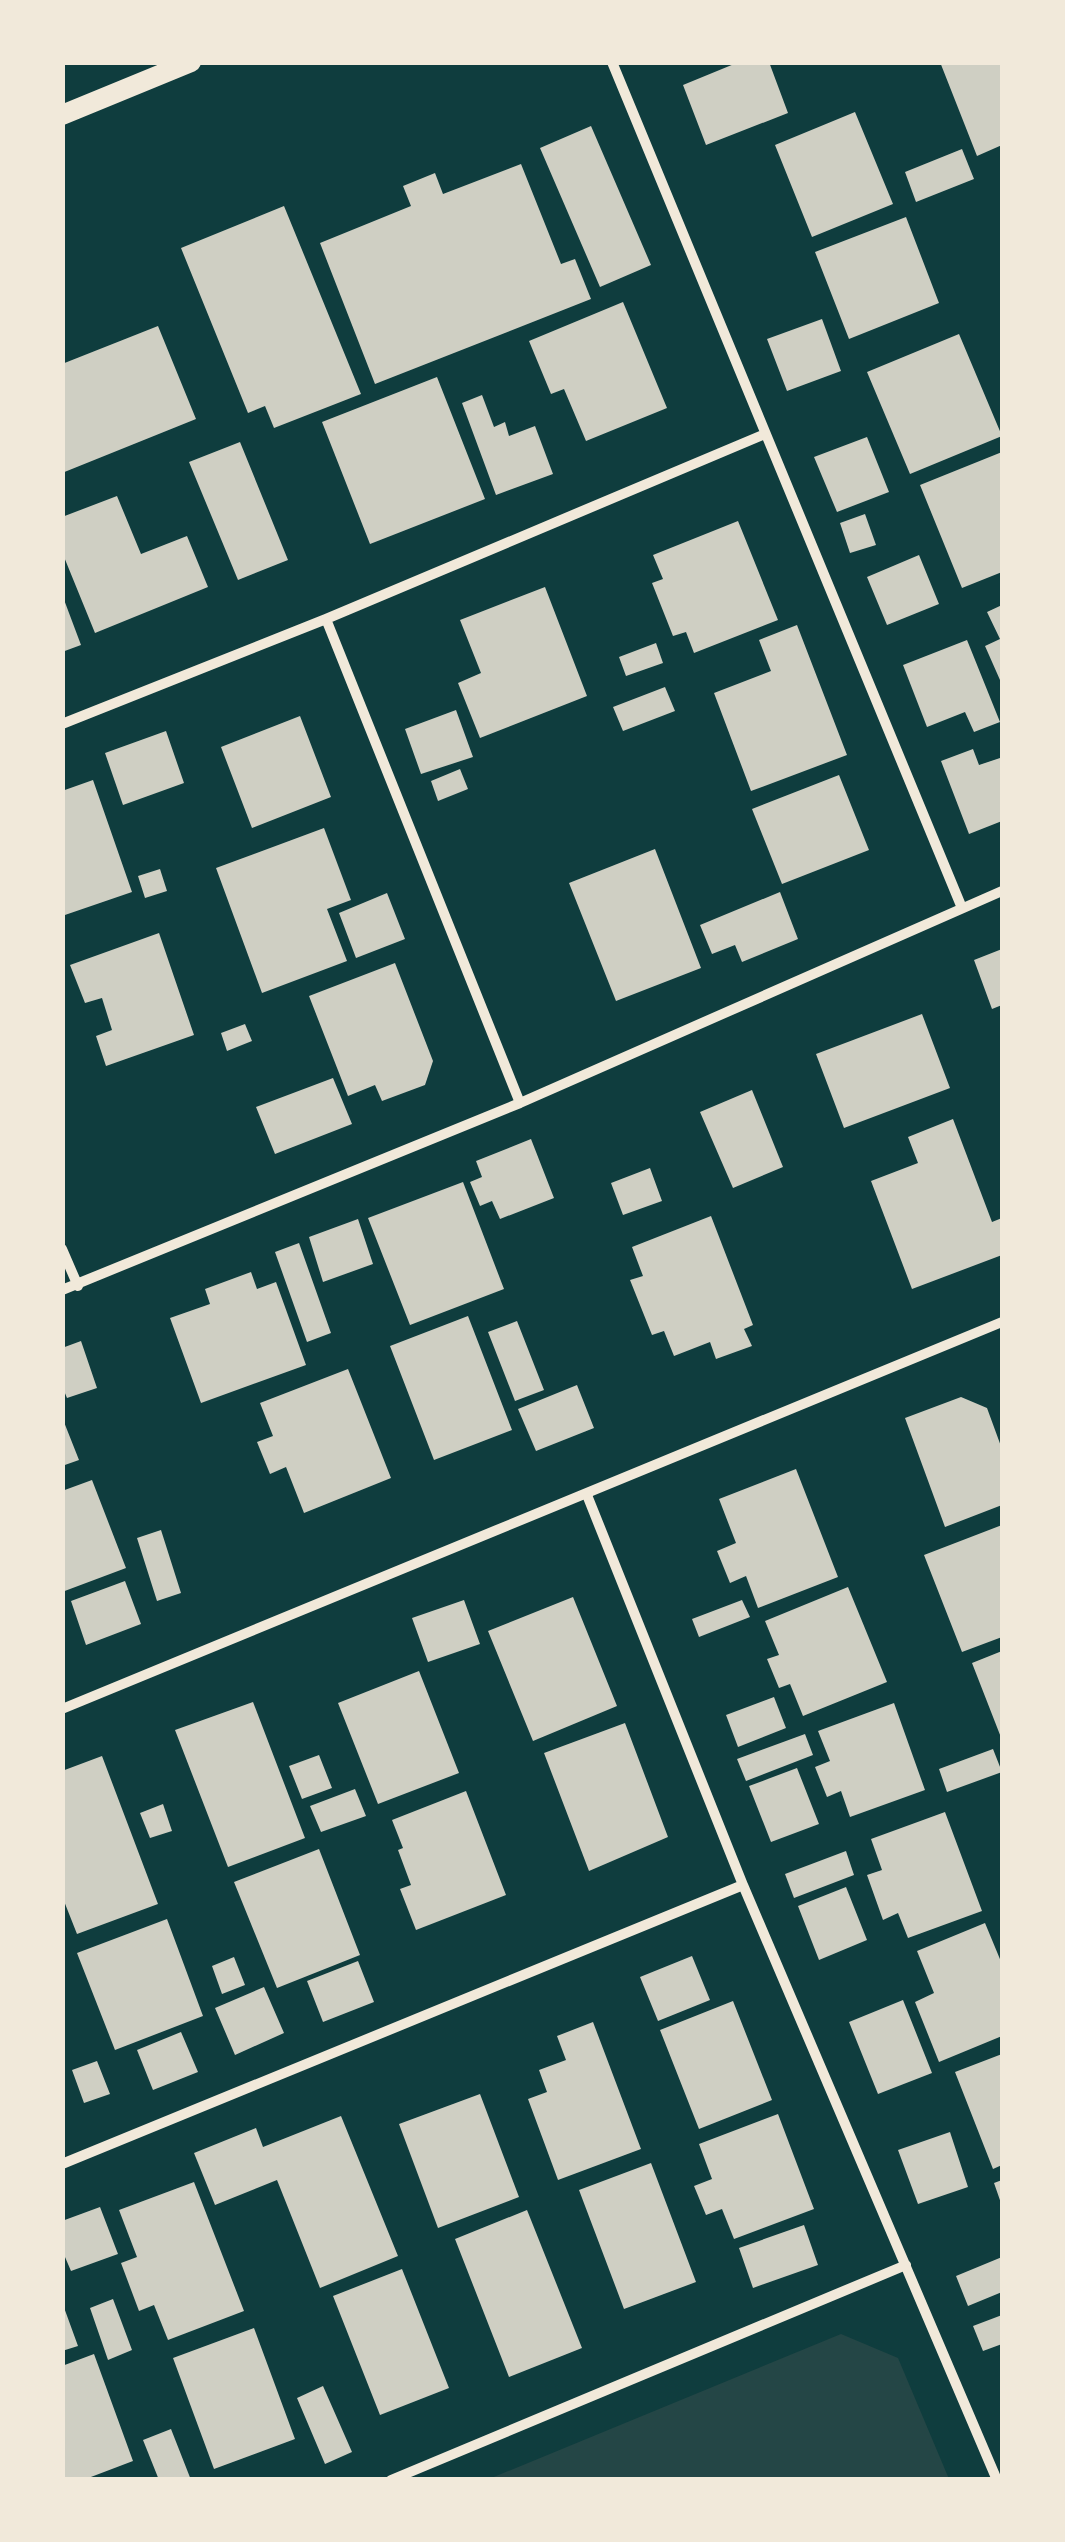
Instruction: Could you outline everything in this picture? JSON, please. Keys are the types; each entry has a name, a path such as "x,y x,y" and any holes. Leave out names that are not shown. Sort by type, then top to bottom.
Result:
{"main road":[{"path":"62,115 191,62"}],"street":[{"path":"612,62 962,908"},
{"path":"62,724 326,619 765,434"},
{"path":"326,619 520,1104"},
{"path":"62,1290 520,1104 1002,891"},
{"path":"62,1249 78,1286"},
{"path":"62,1709 1002,1322"},
{"path":"586,1495 743,1885 997,2480"},
{"path":"62,2164 743,1885"},
{"path":"391,2480 906,2266"}],"shaded area":[{"path":"841,2334 898,2358 949,2479 489,2479"}],"building":[{"path":"739,62 769,62 788,113 706,145 683,85"},
{"path":"940,62 1002,62 1002,145 977,156"},
{"path":"855,112 893,204 812,237 775,145"},
{"path":"591,126 651,265 600,287 540,148"},
{"path":"962,149 974,179 916,202 905,172"},
{"path":"521,164 561,264 575,259 591,299 375,384 320,243 411,206 403,186 435,173 443,194"},
{"path":"284,206 361,394 274,428 265,406 248,413 181,248"},
{"path":"906,217 939,303 849,339 815,252"},
{"path":"623,302 667,408 586,441 564,389 551,394 529,341"},
{"path":"822,319 841,371 787,391 767,339"},
{"path":"158,326 196,419 62,473 62,364"},
{"path":"959,334 1002,436 910,474 867,372"},
{"path":"437,377 485,499 370,544 322,422"},
{"path":"482,395 494,427 505,422 509,436 535,426 553,474 496,495 462,403"},
{"path":"867,437 889,492 837,512 814,457"},
{"path":"240,442 288,560 238,580 189,462"},
{"path":"1002,452 1002,572 962,588 920,485"},
{"path":"117,496 141,554 187,536 208,587 95,633 62,552 62,517"},
{"path":"865,514 876,545 850,553 840,523"},
{"path":"738,521 778,620 694,653 686,632 673,636 652,583 663,579 653,555"},
{"path":"919,555 939,604 887,625 867,577"},
{"path":"545,587 587,696 480,738 458,683 481,673 460,620"},
{"path":"62,598 81,645 62,652"},
{"path":"1002,605 1000,680 985,646 1000,639 987,612"},
{"path":"797,625 847,755 751,791 714,693 771,671 759,640"},
{"path":"967,640 1000,722 974,732 965,712 927,727 903,665"},
{"path":"656,643 663,663 626,676 619,657"},
{"path":"665,687 675,711 623,731 613,707"},
{"path":"456,710 473,757 421,774 405,729"},
{"path":"300,716 331,797 252,828 221,747"},
{"path":"166,731 184,783 123,805 105,753"},
{"path":"973,749 979,765 1000,758 1002,821 969,834 941,761"},
{"path":"460,769 468,789 438,801 431,781"},
{"path":"839,775 869,850 782,884 752,809"},
{"path":"93,780 132,892 62,916 62,791"},
{"path":"324,828 351,900 327,909 347,961 262,993 216,868"},
{"path":"655,849 701,968 616,1001 569,883"},
{"path":"160,869 167,891 145,898 138,876"},
{"path":"780,892 798,939 742,962 735,945 712,954 700,925"},
{"path":"387,893 405,939 356,958 339,913"},
{"path":"159,933 194,1035 106,1066 96,1036 112,1030 102,998 85,1003 70,965"},
{"path":"1002,949 1002,1005 992,1009 974,960"},
{"path":"395,963 433,1061 425,1085 382,1101 375,1085 348,1096 309,996"},
{"path":"922,1014 950,1088 844,1128 816,1054"},
{"path":"245,1024 252,1041 227,1051 221,1033"},
{"path":"333,1078 352,1124 275,1154 256,1107"},
{"path":"752,1090 783,1167 733,1188 700,1112"},
{"path":"953,1119 992,1222 1002,1218 1002,1255 912,1289 871,1181 918,1163 908,1137"},
{"path":"531,1139 554,1198 500,1219 492,1201 480,1206 470,1182 482,1177 476,1161"},
{"path":"650,1168 662,1201 623,1215 611,1183"},
{"path":"463,1182 504,1289 410,1325 368,1218"},
{"path":"711,1216 753,1325 744,1329 752,1346 716,1359 710,1342 674,1356 664,1331 652,1335 630,1280 643,1276 632,1247"},
{"path":"358,1219 373,1264 323,1282 309,1237"},
{"path":"299,1243 331,1333 307,1342 275,1252"},
{"path":"251,1272 257,1289 276,1282 306,1365 201,1403 170,1318 210,1304 205,1289"},
{"path":"468,1316 512,1430 434,1460 390,1346"},
{"path":"517,1321 544,1390 515,1401 488,1332"},
{"path":"81,1341 97,1388 67,1398 62,1386 62,1348"},
{"path":"348,1369 391,1478 304,1513 286,1467 270,1474 257,1442 273,1436 260,1403"},
{"path":"577,1385 594,1428 536,1451 518,1409"},
{"path":"961,1397 987,1408 1002,1449 1002,1505 945,1527 905,1418"},
{"path":"62,1417 79,1460 62,1466"},
{"path":"796,1469 838,1577 758,1608 746,1576 730,1583 717,1551 736,1543 719,1499"},
{"path":"92,1480 126,1568 62,1592 62,1491"},
{"path":"1002,1525 1002,1637 962,1652 924,1555"},
{"path":"161,1530 181,1593 157,1601 137,1538"},
{"path":"125,1581 141,1624 86,1645 71,1601"},
{"path":"848,1587 887,1682 803,1716 790,1684 779,1688 767,1659 779,1655 765,1621"},
{"path":"573,1597 617,1706 533,1741 488,1631"},
{"path":"464,1600 480,1644 428,1662 412,1618"},
{"path":"742,1600 750,1617 699,1637 692,1619"},
{"path":"1002,1651 1002,1740 972,1663"},
{"path":"419,1671 459,1773 378,1804 338,1703"},
{"path":"774,1697 786,1728 738,1747 726,1715"},
{"path":"253,1702 305,1838 228,1867 175,1730"},
{"path":"894,1703 925,1790 850,1817 841,1791 827,1797 815,1767 830,1761 818,1731"},
{"path":"625,1723 668,1837 589,1871 544,1753"},
{"path":"805,1734 813,1755 746,1781 737,1759"},
{"path":"993,1749 1002,1772 947,1792 939,1769"},
{"path":"319,1755 332,1788 302,1799 289,1766"},
{"path":"102,1756 158,1904 77,1934 62,1896 62,1771"},
{"path":"797,1768 819,1824 771,1842 749,1786"},
{"path":"355,1789 366,1816 321,1832 310,1806"},
{"path":"466,1791 506,1895 416,1930 400,1889 411,1885 392,1820"},
{"path":"163,1804 172,1831 150,1838 140,1813"},
{"path":"945,1812 982,1911 908,1938 898,1913 883,1920 867,1875 882,1870 871,1839"},
{"path":"319,1849 360,1955 277,1988 234,1882"},
{"path":"846,1851 854,1875 794,1898 785,1874"},
{"path":"846,1887 867,1940 819,1960 798,1906"},
{"path":"167,1919 203,2016 115,2050 77,1953"},
{"path":"985,1923 1002,1964 1002,2036 939,2062 915,2002 934,1993 917,1951"},
{"path":"692,1956 710,2000 658,2021 640,1977"},
{"path":"234,1957 245,1985 222,1994 212,1966"},
{"path":"358,1961 374,2002 323,2022 307,1981"},
{"path":"264,1987 284,2033 235,2055 215,2008"},
{"path":"903,2000 932,2073 878,2094 849,2022"},
{"path":"733,2001 772,2100 699,2129 660,2030"},
{"path":"593,2022 641,2149 558,2180 528,2099 547,2092 539,2070 566,2060 557,2036"},
{"path":"181,2032 198,2072 153,2090 137,2050"},
{"path":"1002,2054 1002,2165 993,2169 955,2072"},
{"path":"97,2061 110,2094 84,2103 72,2070"},
{"path":"480,2094 519,2197 438,2228 399,2124"},
{"path":"778,2114 814,2209 734,2239 722,2209 706,2215 694,2186 712,2179 699,2144"},
{"path":"341,2116 398,2256 320,2288 277,2180 215,2205 194,2153 256,2128 263,2147"},
{"path":"950,2132 968,2187 918,2204 898,2150"},
{"path":"651,2163 696,2282 624,2309 579,2190"},
{"path":"1002,2180 1002,2206 994,2183"},
{"path":"194,2182 244,2311 168,2340 154,2305 139,2311 121,2263 137,2257 119,2210"},
{"path":"100,2207 118,2254 71,2271 62,2250 62,2221"},
{"path":"527,2210 582,2348 509,2377 455,2239"},
{"path":"804,2225 818,2265 753,2288 739,2248"},
{"path":"1002,2257 1002,2292 968,2306 956,2276"},
{"path":"402,2269 449,2388 380,2415 333,2296"},
{"path":"113,2299 132,2350 108,2360 90,2308"},
{"path":"62,2302 78,2346 62,2351"},
{"path":"1002,2315 1002,2344 983,2351 973,2326"},
{"path":"254,2328 295,2439 214,2469 173,2358"},
{"path":"94,2354 133,2461 83,2480 62,2480 62,2366"},
{"path":"323,2386 352,2452 325,2464 297,2398"},
{"path":"171,2429 191,2480 159,2480 143,2440"}]}
